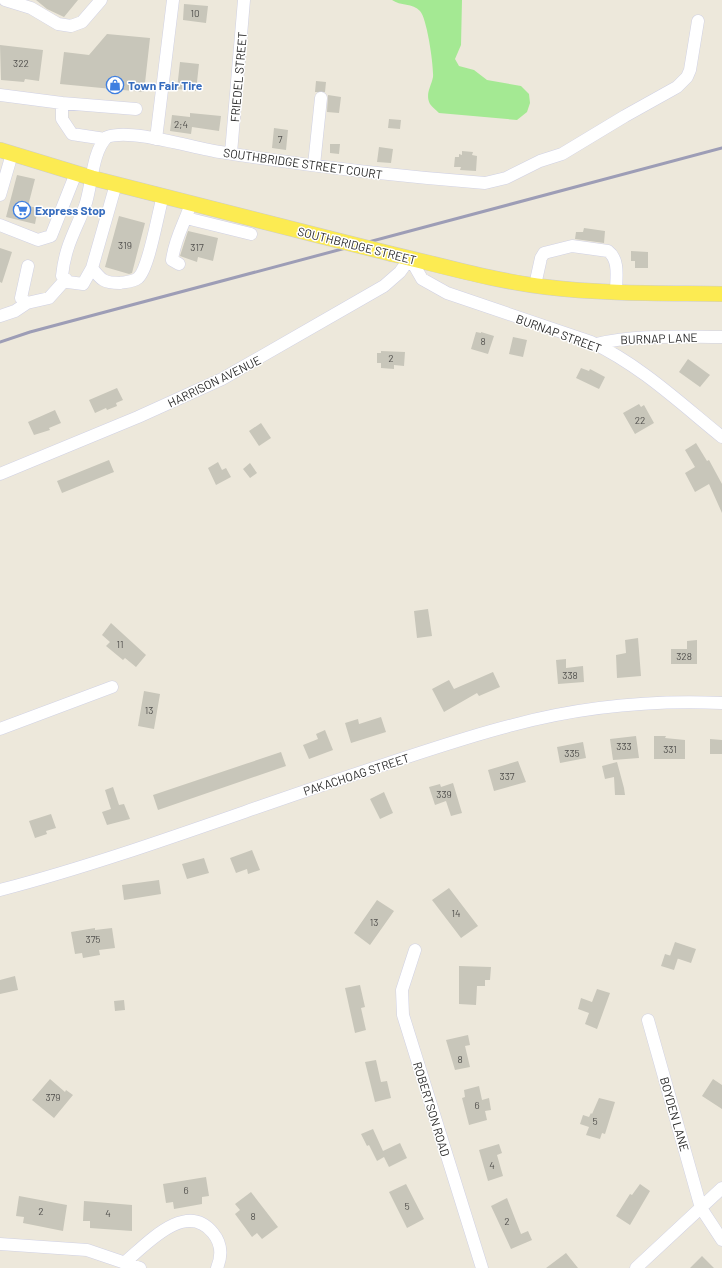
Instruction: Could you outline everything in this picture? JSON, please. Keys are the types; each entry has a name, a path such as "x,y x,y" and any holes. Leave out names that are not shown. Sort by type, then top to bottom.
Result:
{"main road":[{"name":"SOUTHBRIDGE STREET","path":"6,152 92,178 496,279 535,285 616,292 722,294"}],"street":[{"path":"5,0 31,8 58,24 71,26 82,22 100,0"},
{"path":"156,139 173,0"},
{"name":"FRIEDEL STREET","path":"232,153 244,0"},
{"name":"SOUTHBRIDGE STREET COURT","path":"105,139 117,134 314,165 395,175 485,183 506,178 540,161 562,154 683,82 690,70 698,21"},
{"path":"0,95 62,103 136,109"},
{"path":"314,165 321,98"},
{"path":"62,103 62,119 72,134 105,139 99,149 85,206 64,257 62,276 68,282 83,284 92,268 116,184"},
{"path":"0,195 6,152"},
{"path":"0,225 38,240 51,236 76,173"},
{"path":"92,268 101,280 113,283 137,279 142,273 148,257 162,196"},
{"path":"179,264 172,260 173,252 181,224 186,218 191,203"},
{"path":"186,218 251,234"},
{"path":"535,285 541,258 544,253 572,246 608,250 612,253 616,262 616,292"},
{"name":"BURNAP STREET","path":"410,258 422,279 447,293 596,344 645,374 722,437"},
{"name":"HARRISON AVENUE","path":"0,474 160,408 237,371 384,286 400,272 410,258"},
{"path":"27,303 21,298 28,266"},
{"path":"0,316 15,312 27,303 49,298 66,280"},
{"name":"BURNAP LANE","path":"596,344 619,339 655,337 722,337"},
{"path":"0,462 15,468"},
{"path":"0,728 112,687"},
{"name":"PAKACHOAG STREET","path":"0,890 107,859 350,775 514,724 622,706 667,703 722,703"},
{"name":"ROBERTSON ROAD","path":"416,950 402,990 403,1015 482,1268"},
{"name":"BOYDEN LANE","path":"648,1020 701,1208 722,1240"},
{"path":"636,1268 722,1188"},
{"path":"124,1264 167,1228 178,1222 192,1222 208,1228 218,1241 220,1255 217,1268"},
{"path":"0,1244 87,1250 124,1264 140,1268"}],"green space":[{"path":"392,0 462,0 461,45 455,59 459,66 474,70 487,80 521,86 529,94 530,103 527,112 517,120 439,113 431,105 428,97 433,72 430,43 423,15 417,8"}],"building":[{"path":"36,0 78,0 64,17 47,9"},
{"path":"184,4 208,6 206,23 183,20"},
{"path":"107,34 150,38 144,92 60,84 64,52 89,55"},
{"path":"0,45 43,50 39,81 25,79 24,82 1,80"},
{"path":"180,62 199,64 196,91 177,89"},
{"path":"316,81 326,82 325,92 315,92"},
{"path":"328,95 341,97 339,113 327,112"},
{"path":"190,113 221,116 219,131 192,127 191,134 170,131 172,115 190,117"},
{"path":"389,119 401,120 400,129 388,128"},
{"path":"274,128 288,130 286,150 272,148"},
{"path":"330,144 340,144 339,154 330,153"},
{"path":"379,147 393,149 391,163 377,162"},
{"path":"462,151 473,152 472,155 477,156 476,171 460,170 461,167 454,167 455,157 459,157 459,154 462,155"},
{"path":"17,175 35,179 28,206 38,208 35,224 6,217"},
{"path":"119,216 145,223 132,273 129,274 105,267"},
{"path":"584,228 605,231 604,243 575,239 576,232 583,232"},
{"path":"188,231 218,238 213,261 198,257 197,262 180,256"},
{"path":"0,248 12,252 2,283 0,282"},
{"path":"631,251 648,252 648,268 635,268 635,261 631,261"},
{"path":"476,332 494,336 488,354 471,349"},
{"path":"513,337 527,340 523,357 509,354"},
{"path":"381,351 405,352 404,366 394,365 394,369 381,368 381,363 377,363 377,353 381,353"},
{"path":"688,359 710,375 700,387 679,372"},
{"path":"581,368 589,371 590,369 605,377 599,389 576,378"},
{"path":"117,388 123,400 116,403 117,406 107,410 106,408 95,413 89,400"},
{"path":"639,404 641,407 644,405 654,423 635,434 623,413"},
{"path":"55,410 61,423 49,428 50,430 34,435 28,422"},
{"path":"261,423 271,438 259,446 249,431"},
{"path":"696,443 707,461 709,460 722,484 722,513 709,484 695,492 685,473 695,467 685,450"},
{"path":"109,460 114,472 62,493 57,481"},
{"path":"218,462 222,470 226,468 231,477 216,485 208,468"},
{"path":"250,463 257,473 250,478 243,469"},
{"path":"428,609 432,636 417,638 414,611"},
{"path":"111,623 146,655 136,667 125,658 123,660 106,646 110,642 102,635"},
{"path":"638,638 641,676 617,678 616,655 626,653 625,640"},
{"path":"697,640 697,664 671,664 671,649 687,649 687,641"},
{"path":"566,659 566,668 583,666 584,682 558,684 556,660"},
{"path":"493,672 500,687 479,696 477,693 444,712 432,689 449,680 454,689"},
{"path":"144,691 160,694 154,729 138,726"},
{"path":"381,717 386,732 351,743 345,723 358,719 359,724"},
{"path":"325,730 333,750 309,759 303,745 318,739 316,734"},
{"path":"636,736 639,758 613,760 610,739"},
{"path":"654,736 666,736 665,738 685,740 685,759 654,759"},
{"path":"710,739 722,740 722,754 710,754"},
{"path":"583,742 586,758 560,763 557,747"},
{"path":"281,752 286,766 158,810 153,795"},
{"path":"518,761 526,782 494,791 488,770"},
{"path":"617,762 625,795 615,795 614,777 605,779 602,766"},
{"path":"453,783 462,813 451,816 446,801 435,805 429,787 440,784 441,787"},
{"path":"113,787 119,805 124,804 130,819 107,825 102,812 111,809 105,790"},
{"path":"384,792 393,813 380,819 370,799"},
{"path":"51,814 56,828 46,831 47,834 35,838 29,821"},
{"path":"252,850 260,870 248,874 247,869 236,873 230,858"},
{"path":"204,858 209,873 187,879 182,864"},
{"path":"159,880 161,894 124,900 122,885"},
{"path":"449,888 478,926 461,938 432,900"},
{"path":"377,900 394,911 370,945 354,933"},
{"path":"95,928 95,930 112,928 115,948 99,950 100,955 83,958 82,953 75,954 71,932"},
{"path":"675,942 696,949 691,963 670,956"},
{"path":"665,954 678,958 674,970 661,966"},
{"path":"459,966 491,967 490,980 485,980 485,986 477,986 476,1005 459,1004"},
{"path":"15,976 18,990 0,994 0,980"},
{"path":"360,985 365,1007 361,1008 366,1030 355,1033 345,988"},
{"path":"597,989 610,993 597,1029 585,1024 589,1013 578,1009 581,998 592,1002"},
{"path":"124,1000 125,1010 115,1011 114,1001"},
{"path":"468,1035 470,1045 465,1046 470,1067 455,1070 446,1040"},
{"path":"376,1060 381,1082 387,1081 391,1098 375,1102 365,1062"},
{"path":"50,1079 65,1092 66,1090 73,1095 54,1118 32,1100"},
{"path":"713,1079 722,1085 722,1109 702,1096"},
{"path":"479,1086 482,1100 489,1098 491,1110 485,1111 487,1120 469,1125 462,1098 465,1097 464,1090"},
{"path":"599,1098 615,1102 605,1134 602,1133 600,1139 586,1135 589,1127 580,1124 583,1115 589,1117 591,1113 592,1114"},
{"path":"373,1129 383,1151 400,1143 407,1158 389,1167 384,1157 377,1161 369,1145 367,1146 361,1134"},
{"path":"499,1144 502,1153 497,1155 503,1176 488,1181 479,1150"},
{"path":"206,1177 209,1196 202,1197 202,1204 174,1209 173,1202 166,1203 163,1184"},
{"path":"406,1184 424,1219 407,1228 389,1192"},
{"path":"640,1184 650,1191 630,1225 616,1216 630,1194 632,1195"},
{"path":"251,1192 278,1227 262,1239 257,1233 252,1237 235,1214 240,1210 235,1204"},
{"path":"19,1196 67,1205 63,1231 23,1223 24,1217 16,1216"},
{"path":"507,1198 521,1234 528,1231 532,1240 511,1249 491,1206"},
{"path":"84,1201 132,1205 132,1231 90,1228 90,1221 83,1221"},
{"path":"566,1253 578,1268 546,1268"},
{"path":"702,1256 714,1268 690,1268"}],"railway":[{"path":"0,342 30,332 722,148"}],"place":[{"name":"Town Fair Tire","path":"115,85"},
{"name":"Express Stop","path":"22,210"}]}
